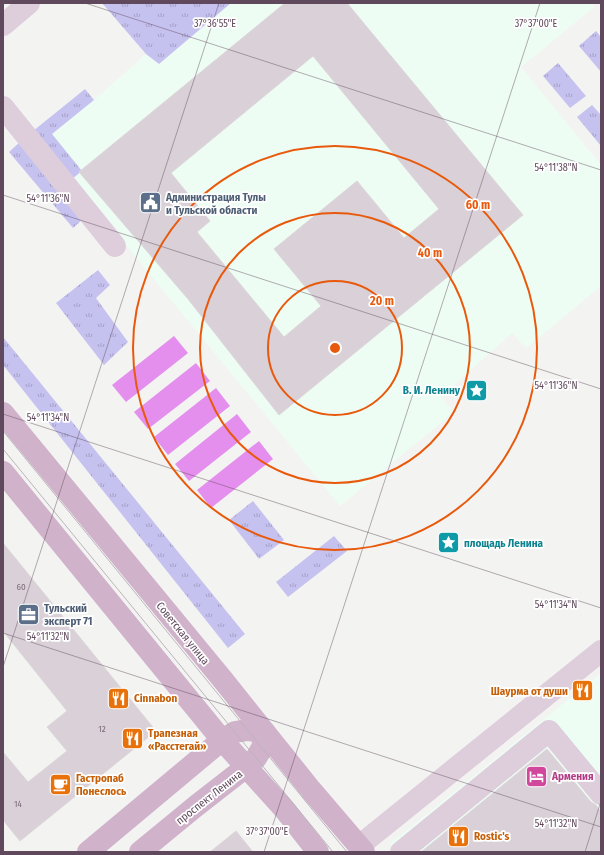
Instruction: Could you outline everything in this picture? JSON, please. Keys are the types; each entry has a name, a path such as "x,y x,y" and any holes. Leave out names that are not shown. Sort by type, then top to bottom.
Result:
{"main road":[{"name":"Советская улица","path":"3,413 223,680 310,790 362,849"},
{"path":"3,472 222,740 284,810 318,852"},
{"path":"88,852 222,740 235,732 248,730 264,733"},
{"name":"проспект Ленина","path":"140,852 256,758 262,748 264,733"}],"street":[{"path":"3,24 29,3"},
{"path":"3,107 115,246"},
{"path":"362,849 601,651"},
{"path":"401,852 549,731 601,794"}],"shaded area":[{"path":"231,3 591,3 594,7 521,67 601,165 601,286 526,348 512,333 441,397 454,412 340,506 33,131 85,89 94,100 146,54 159,64"},
{"path":"174,336 188,353 126,402 112,385"},
{"path":"196,363 210,381 148,429 134,412"},
{"path":"216,388 230,406 168,455 154,437"},
{"path":"237,414 251,432 189,481 175,464"},
{"path":"259,441 273,459 211,508 197,490"},
{"path":"601,673 601,852 397,852 390,844"}],"green space":[{"path":"102,3 231,3 159,64 146,54"},
{"path":"596,31 601,37 601,72 579,46"},
{"path":"558,63 586,96 570,108 543,76"},
{"path":"85,89 94,100 52,134 82,171 72,179 33,131"},
{"path":"592,105 601,115 601,146 577,117"},
{"path":"21,141 82,220 73,228 9,152"},
{"path":"98,270 110,285 96,298 128,342 104,365 56,303"},
{"path":"3,337 245,634 228,648 3,365"},
{"path":"253,501 284,540 259,559 229,520"},
{"path":"334,536 347,551 288,597 276,582"}],"building":[{"name":"Администрация Тулы и Тульской области","path":"285,3 347,3 523,215 279,415 188,299 79,172","holes":["313,56 439,209 404,238 357,181 274,249 321,306 284,337 197,232 210,221 171,173"]},
{"path":"3,543 156,731 20,841 3,820 3,752 28,782 67,751 47,727 67,711 3,631"},
{"path":"547,749 601,812 601,852 421,852"},
{"path":"236,831 253,852 210,852"}],"tram line":[{"path":"3,431 347,852"},
{"path":"3,449 333,852"}],"place":[{"name":"Администрация Тулы и Тульской области","path":"151,203"},
{"name":"В. И. Ленину","path":"476,390"},
{"name":"площадь Ленина","path":"448,543"},
{"name":"Тульский эксперт 71","path":"29,614"},
{"name":"Шаурма от души","path":"583,691"},
{"name":"Cinnabon","path":"119,698"},
{"name":"Трапезная «Расстегай»","path":"133,739"},
{"name":"Армения","path":"536,776"},
{"name":"Гастропаб Понеслось","path":"60,784"},
{"name":"Rostic's","path":"459,836"}]}
